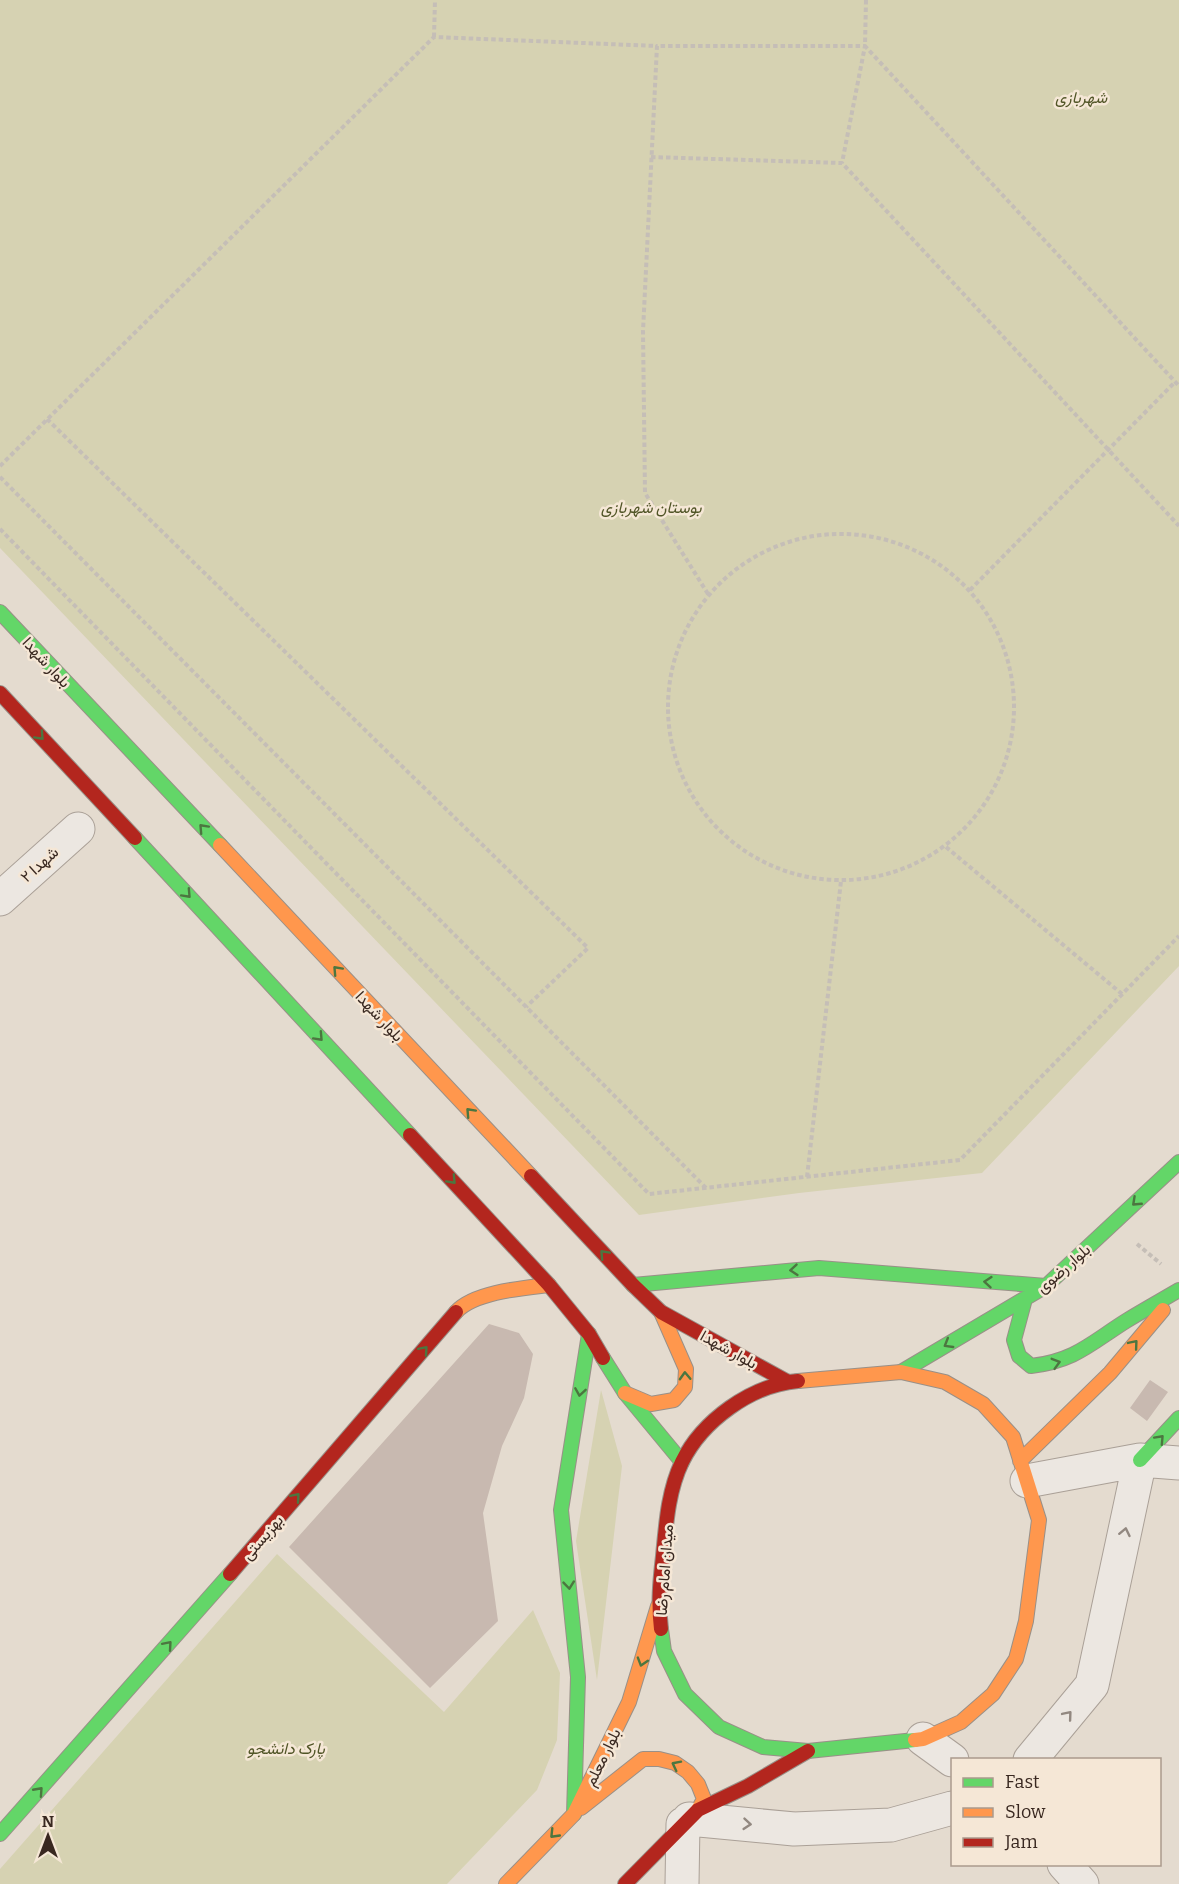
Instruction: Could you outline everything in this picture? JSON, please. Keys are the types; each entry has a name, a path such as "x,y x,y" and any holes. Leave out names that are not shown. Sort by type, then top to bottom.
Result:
{"main road":[{"name":"بلوار شهدا","path":"0,612 633,1285 661,1312 788,1382"},
{"path":"0,693 549,1285 589,1334 625,1393 682,1462"},
{"name":"بلوار رضوی","path":"901,1372 1046,1286 1179,1162"},
{"path":"633,1285 819,1268 1046,1286"},
{"name":"بهزیستی","path":"0,1834 138,1680 460,1307 497,1292 549,1285"},
{"path":"1025,1299 1014,1340 1019,1356 1031,1366 1040,1366 1078,1356 1125,1322 1179,1292"},
{"path":"1024,1471 1179,1292"},
{"path":"625,1393 651,1404 674,1400 685,1387 686,1370 661,1312"},
{"path":"574,1814 578,1677 561,1509 589,1334"},
{"name":"میدان امام رضا","path":"901,1372 945,1382 983,1404 1013,1437 1024,1471 1039,1520 1026,1621 1016,1659 993,1694 961,1722 922,1739 808,1751 763,1747 719,1727 685,1694 663,1651 658,1606 668,1505 682,1462 708,1425 745,1397 788,1382 901,1372"},
{"path":"1140,1460 1179,1418"},
{"name":"بلوار معلم","path":"506,1884 574,1814 629,1702 658,1606"},
{"path":"690,1818 808,1751"},
{"path":"574,1814 643,1759 675,1762 698,1784 704,1799 690,1818 625,1884"}],"street":[{"name":"شهدا ۲","path":"0,899 78,829"},
{"path":"1024,1471 1140,1460 1179,1463"},
{"path":"1032,1758 1092,1685 1140,1460"},
{"path":"922,1739 951,1759"},
{"path":"682,1884 690,1818 794,1828 891,1825 951,1808"},
{"path":"1066,1866 1082,1884"}],"path":[{"path":"0,466 434,37 435,0"},
{"path":"842,163 865,46 866,0"},
{"path":"434,37 657,46 865,46 1177,384 970,590"},
{"path":"657,46 643,331 645,493 708,594"},
{"path":"651,157 842,163 1179,526"},
{"path":"47,420 588,948 526,1007"},
{"path":"0,477 706,1188"},
{"path":"0,529 649,1194 960,1160 1179,936"},
{"path":"868,535 924,554 970,590 1001,639 1015,695 1010,753 985,805 946,847 897,873 842,881 785,873 735,846 696,805 672,754 666,697 679,642 708,594 754,556 809,536 868,535"},
{"path":"946,847 1122,994"},
{"path":"807,1177 842,881"},
{"path":"1113,1225 1162,1265"}],"green space":[{"name":"بوستان شهربازی","path":"0,0 1179,0 1179,966 982,1173 799,1193 639,1215 0,548"},
{"path":"601,1390 622,1466 597,1680 576,1541"},
{"name":"پارک دانشجو","path":"277,1554 444,1712 533,1610 560,1673 557,1740 537,1790 447,1884 0,1884 0,1869"}],"building":[{"path":"489,1324 519,1333 533,1354 524,1398 502,1446 483,1513 498,1621 430,1688 289,1547"},
{"path":"1150,1380 1168,1392 1147,1421 1130,1408"}],"traffic: fast":[{"path":"0,612 220,845"},
{"path":"135,838 410,1135"},
{"path":"901,1372 1046,1286 1179,1162"},
{"path":"633,1285 819,1268 1046,1286"},
{"path":"1025,1299 1014,1340 1019,1356 1031,1366 1059,1360 1082,1350 1179,1290"},
{"path":"574,1814 578,1677 561,1510 589,1334"},
{"path":"603,1358 625,1393 682,1462"},
{"path":"1140,1460 1179,1418"},
{"path":"0,1834 230,1574"},
{"path":"661,1629 664,1651 685,1694 719,1727 763,1747 808,1751 915,1740"}],"traffic: slow":[{"path":"220,845 531,1176"},
{"path":"456,1312 464,1305 486,1295 549,1285"},
{"path":"1020,1461 1110,1373 1163,1310"},
{"path":"625,1393 651,1404 674,1400 685,1387 686,1369 661,1312"},
{"path":"901,1372 945,1382 983,1404 1013,1437 1039,1520 1026,1621 1016,1659 993,1694 961,1722 923,1739 915,1740"},
{"path":"798,1381 901,1372"},
{"path":"506,1884 574,1814 629,1702 658,1606"},
{"path":"581,1808 643,1759 659,1759 675,1763 688,1772 698,1784 704,1799 698,1810"}],"traffic: jam":[{"path":"0,693 135,838"},
{"path":"410,1135 549,1285 589,1334 603,1358"},
{"path":"531,1176 661,1312 788,1382"},
{"path":"230,1574 456,1312"},
{"path":"661,1629 660,1593 667,1520 671,1496 682,1462 702,1433 730,1408 763,1390 798,1381"},
{"path":"625,1884 698,1810 748,1786 808,1751"}],"park label":[{"name":"شهربازی","path":"1081,97"}]}
